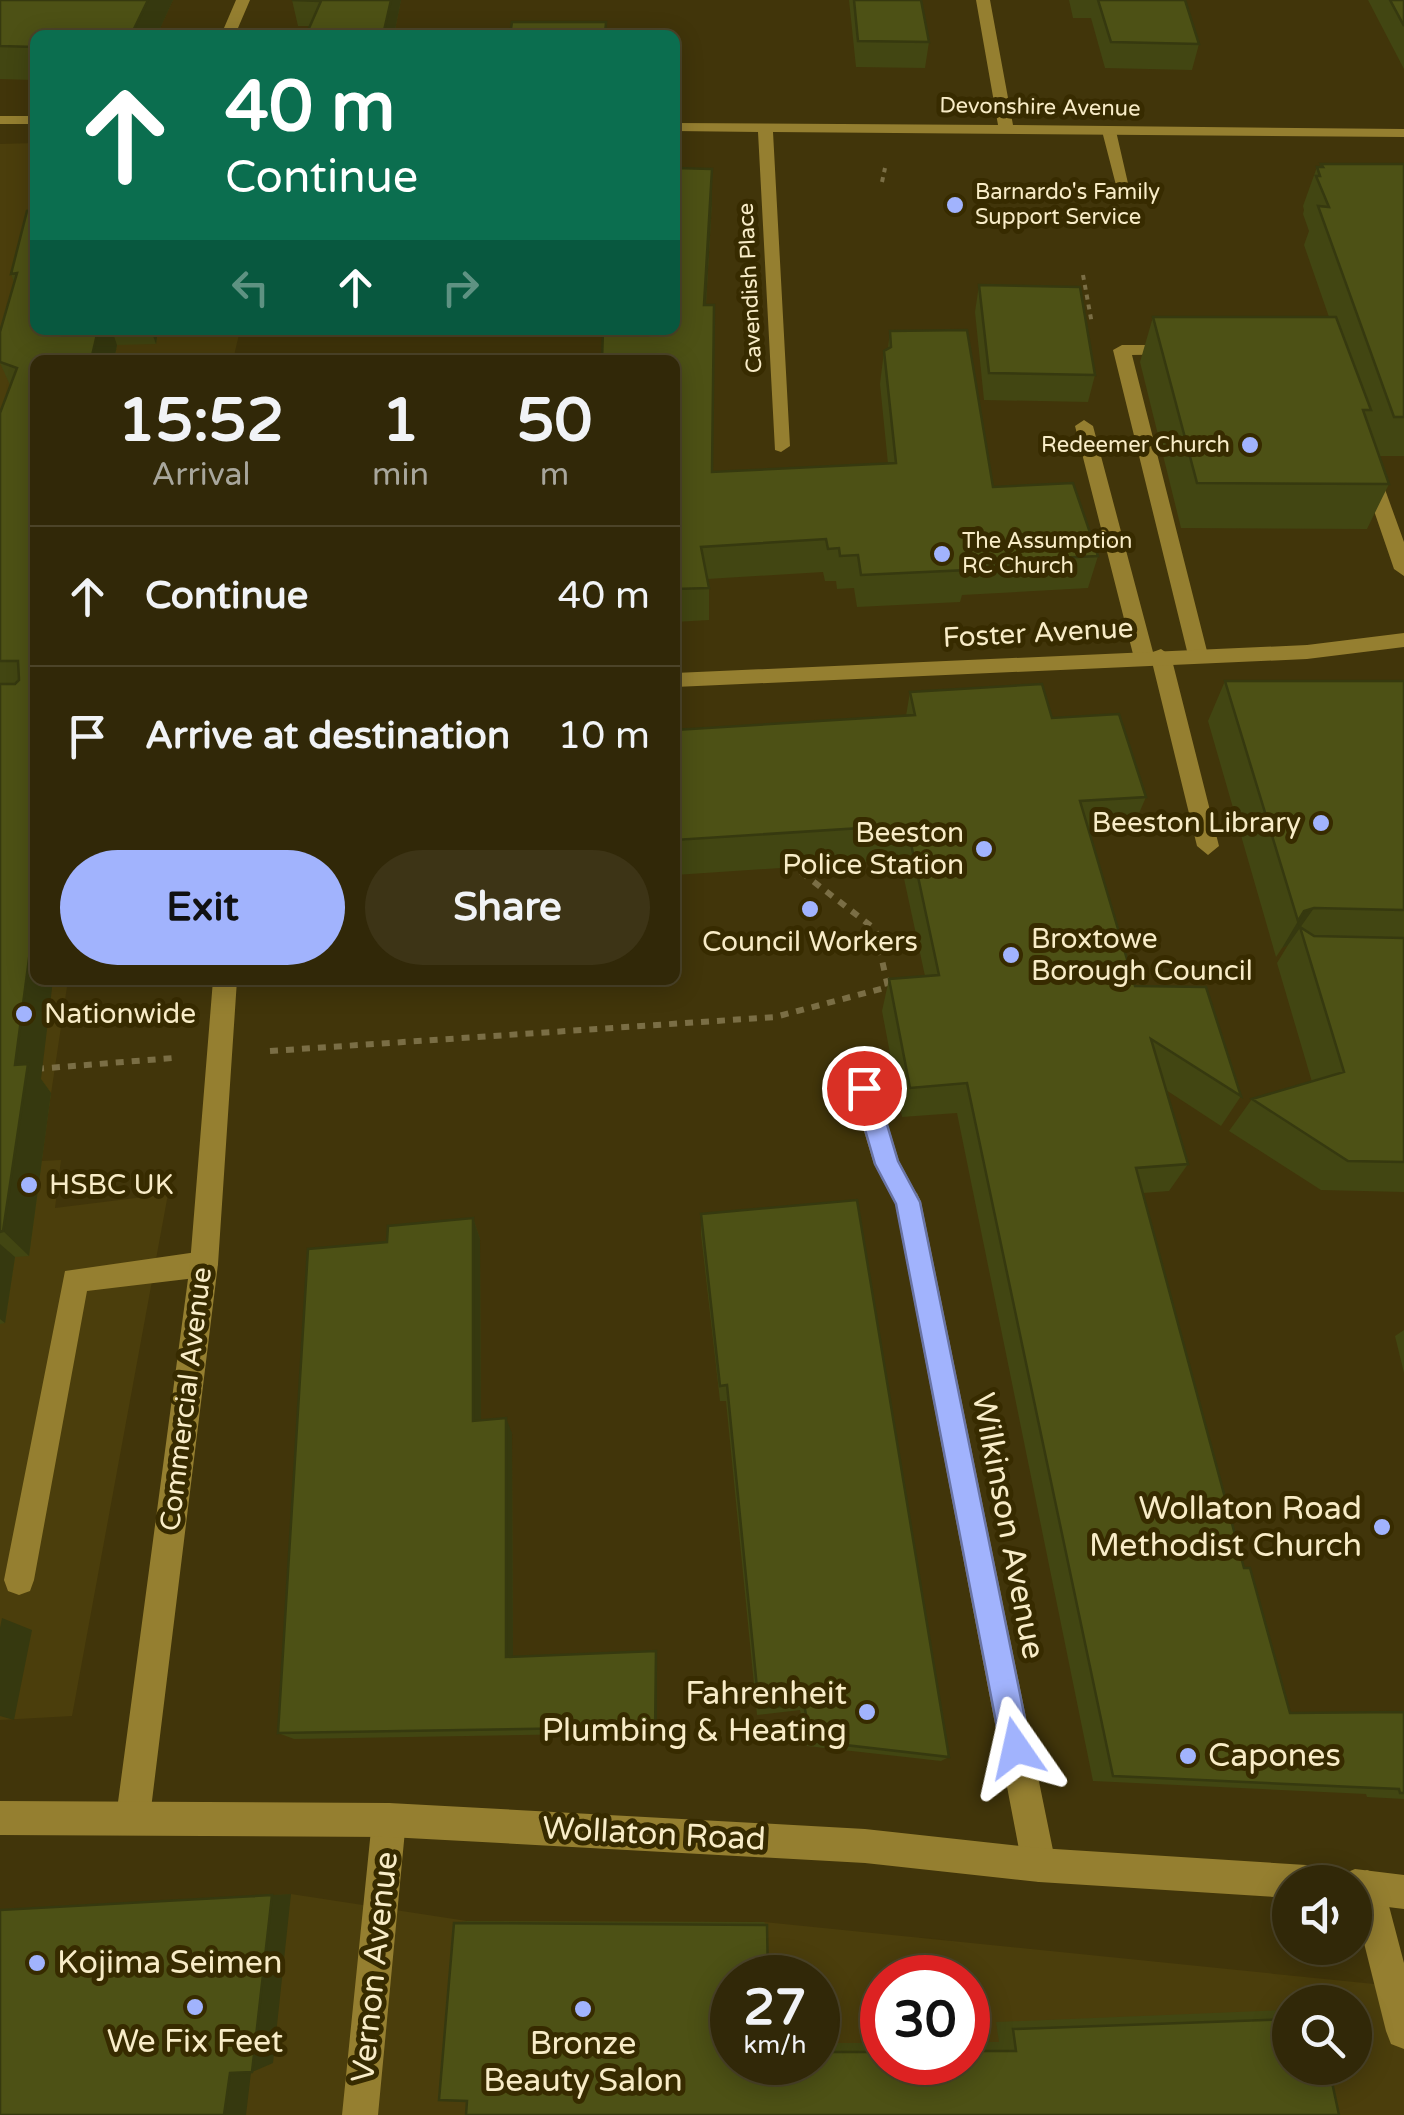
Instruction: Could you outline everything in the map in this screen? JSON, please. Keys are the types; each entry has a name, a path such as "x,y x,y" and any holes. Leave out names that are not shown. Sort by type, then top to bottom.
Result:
{"street":[{"path":"230,30 242,0"},
{"path":"983,0 1006,129"},
{"path":"0,120 30,120"},
{"name":"Devonshire Avenue","path":"680,127 1404,133"},
{"name":"Cavendish Place","path":"765,128 781,446"},
{"path":"1109,131 1125,190"},
{"path":"1196,350 1122,350 1198,655"},
{"path":"1084,426 1208,846"},
{"path":"1365,460 1404,569"},
{"name":"Foster Avenue","path":"680,680 1307,652 1404,640"},
{"name":"Commercial Avenue","path":"133,1817 204,1264 225,985"},
{"name":"Wilkinson Avenue","path":"864,1088 887,1164 908,1202 1039,1865"},
{"path":"18,1580 75,1280 204,1264"},
{"name":"Wollaton Road","path":"0,1818 389,1820 865,1846 1039,1865 1272,1880"},
{"name":"Vernon Avenue","path":"360,2115 389,1820"},
{"path":"1372,1888 1404,1892"},
{"path":"1372,1923 1404,2031"}],"path":[{"path":"18,1072 53,1066 775,1017 888,987 875,928 782,857"}],"shaded area":[{"path":"30,143 30,335 239,335 234,355 30,355 30,985 67,985 41,1161 61,1160 55,1208 168,1194 72,1716 0,1720 0,144"},
{"path":"291,1894 467,1921 764,1922 1404,1987 1404,2115 0,2115 0,1909"}],"building":[{"path":"0,0 148,0 133,30 30,30 30,47 0,46"},
{"path":"292,0 391,0 384,30 308,30 321,1"},
{"path":"854,0 921,0 929,42 858,41"},
{"path":"1098,0 1185,0 1199,44 1111,42"},
{"path":"1390,0 1404,0 1404,26"},
{"path":"512,22 606,22 605,30 511,30"},
{"path":"1321,164 1404,164 1404,417 1394,417 1318,206 1329,207 1316,176 1320,176 1317,167 1323,167"},
{"path":"680,168 712,169 704,305 714,305 712,472 896,463 884,351 891,347 890,331 967,330 993,487 1073,483 1098,556 965,562 967,570 861,575 858,555 840,556 839,548 828,549 826,539 701,547 709,588 680,589 680,355 602,355 603,335 680,335"},
{"path":"30,211 30,335 97,335 92,355 30,355 30,951 15,1065 28,1064 0,1232 0,684 15,684 19,680 18,661 0,661 0,413 17,368 0,362 0,332 17,273 11,274"},
{"path":"979,285 1080,287 1095,375 989,373"},
{"path":"1153,317 1336,317 1371,410 1363,410 1389,484 1197,483"},
{"name":"Beeston Library","path":"1225,681 1404,681 1404,910 1314,908 1304,911 1298,921"},
{"path":"1042,684 1052,718 1119,714 1146,797 1080,801 1135,986 1206,987 1241,1096 1151,1039 1188,1164 1136,1168 1244,1568 1250,1568 1290,1713 1404,1712 1404,1793 1399,1789 1113,1776 967,1083 910,1088 889,979 939,975 907,825 680,840 680,730 915,715 910,692"},
{"path":"1300,927 1314,936 1404,938 1404,1162 1348,1161 1252,1099 1344,1072"},
{"path":"857,1200 949,1757 811,1741 804,1704 759,1708 727,1385 720,1386 701,1214"},
{"path":"473,1218 473,1421 506,1418 506,1657 656,1651 655,1734 582,1736 582,1728 278,1733 308,1249 387,1242 388,1226"},
{"path":"272,1895 252,2072 230,2073 224,2115 0,2115 0,1910"},
{"path":"454,1923 767,1925 768,1955 710,1955 710,2085 840,2085 840,2052 860,2052 860,2085 990,2085 990,2051 1016,2051 1013,2029 1272,2020 1272,2085 1333,2085 1339,2115 466,2115 467,2101 439,2100"}],"place":[{"name":"Barnardo's Family Support Service","path":"955,205"},
{"name":"Redeemer Church","path":"1250,445"},
{"name":"The Assumption RC Church","path":"942,554"},
{"name":"Beeston Library","path":"1321,823"},
{"name":"Beeston Police Station","path":"984,849"},
{"name":"Council Workers","path":"810,909"},
{"name":"Broxtowe Borough Council","path":"1011,955"},
{"name":"Nationwide","path":"24,1014"},
{"name":"HSBC UK","path":"29,1185"},
{"name":"Wollaton Road Methodist Church","path":"1382,1527"},
{"name":"Fahrenheit Plumbing & Heating","path":"867,1712"},
{"name":"Capones","path":"1188,1756"},
{"name":"Kojima Seimen","path":"37,1963"},
{"name":"We Fix Feet","path":"195,2007"},
{"name":"Bronze Beauty Salon","path":"583,2009"}],"route":[{"path":"864,1088 887,1164 908,1202 1016,1748"}]}
